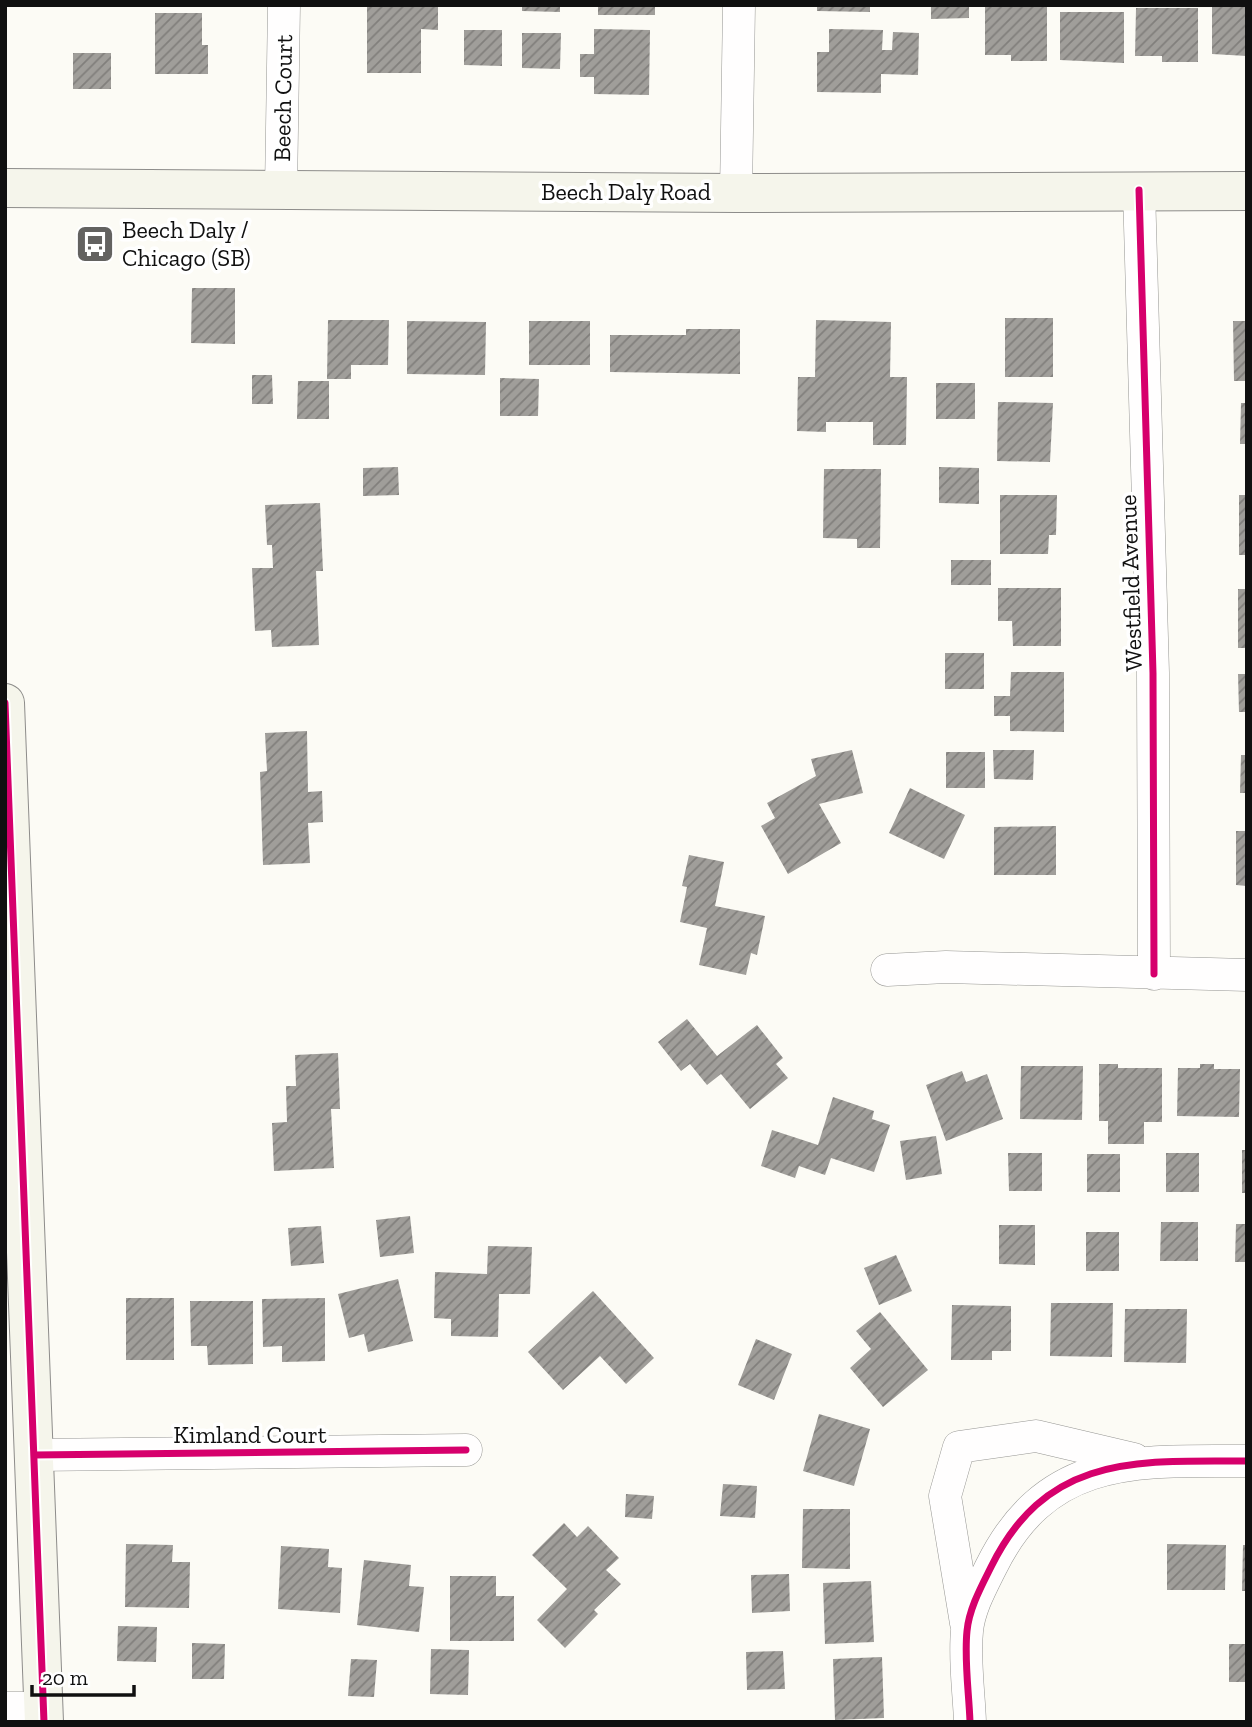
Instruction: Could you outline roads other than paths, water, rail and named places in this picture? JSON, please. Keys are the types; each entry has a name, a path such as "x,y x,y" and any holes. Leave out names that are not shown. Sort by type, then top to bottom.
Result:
{"main road":[{"name":"Beech Daly Road","path":"5,188 736,193 1247,191"},
{"path":"5,703 15,1203 34,1455 44,1715"}],"street":[{"name":"Beech Court","path":"281,190 284,5"},
{"path":"736,193 738,5"},
{"name":"Westfield Avenue","path":"1139,190 1153,673 1154,974"},
{"path":"887,970 946,967 1247,975"},
{"path":"970,1722 967,1631 945,1496 959,1447 1036,1436 1142,1461 1247,1461"},
{"name":"Kimland Court","path":"34,1455 466,1450"},
{"path":"967,1631 976,1598 997,1556 1022,1520 1053,1493 1082,1476 1142,1461"},
{"path":"5,1708 44,1715"}],"place":[{"name":"Beech Daly / Chicago (SB)","path":"95,244"}]}
